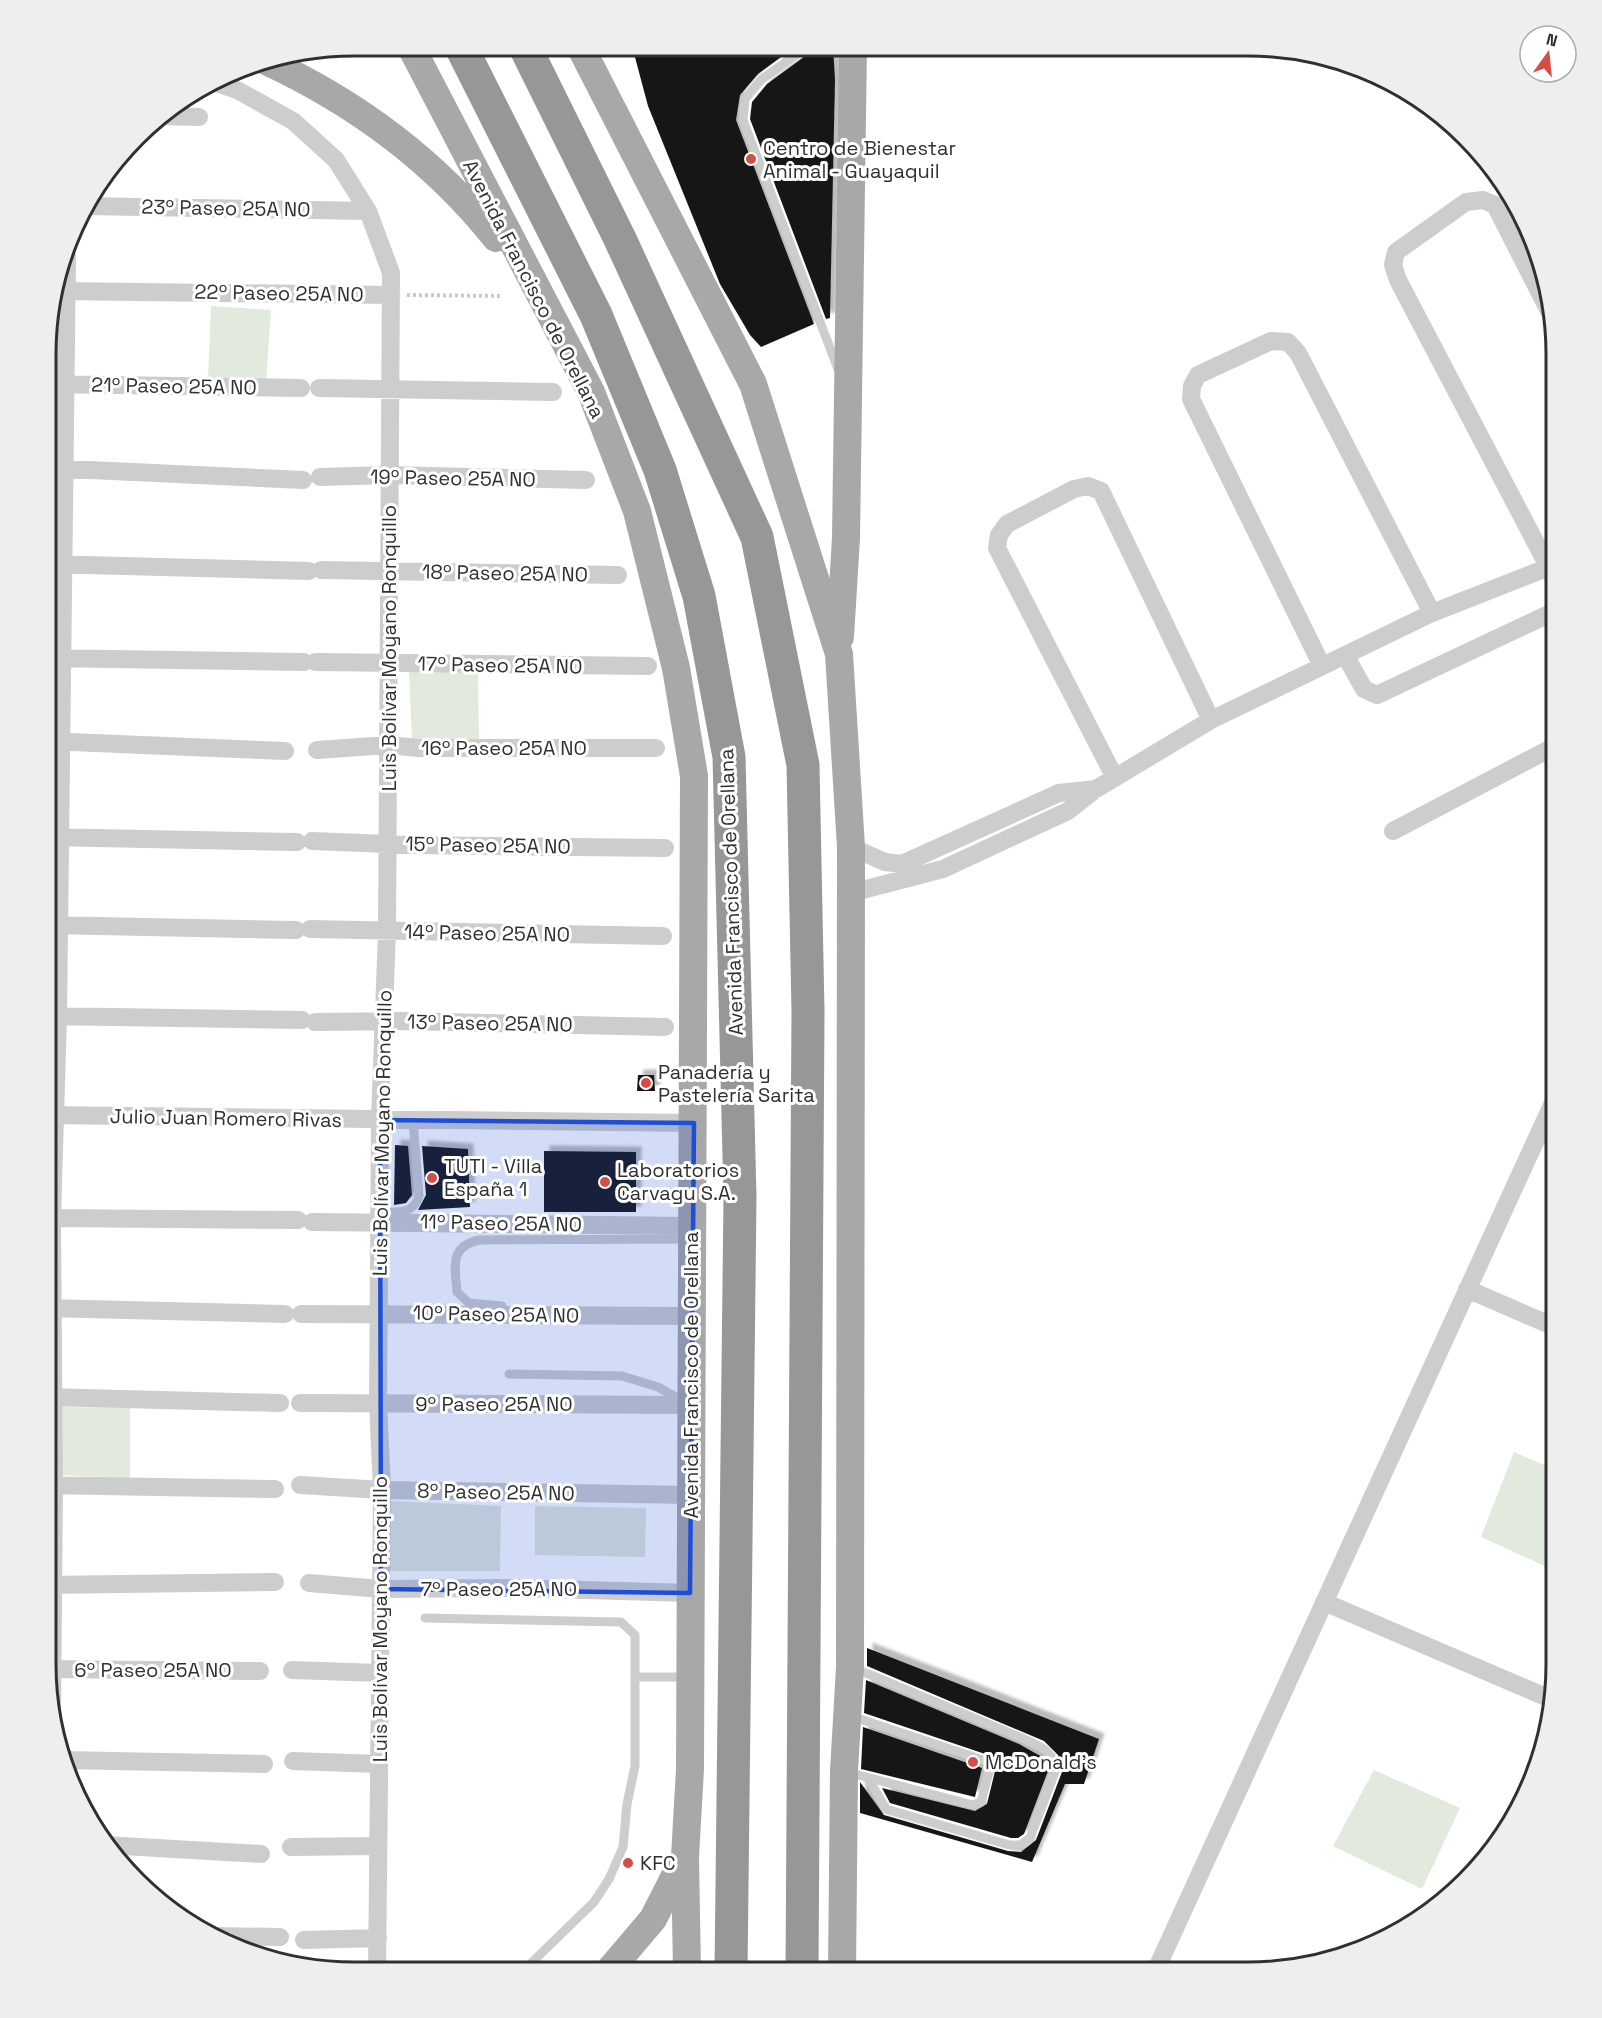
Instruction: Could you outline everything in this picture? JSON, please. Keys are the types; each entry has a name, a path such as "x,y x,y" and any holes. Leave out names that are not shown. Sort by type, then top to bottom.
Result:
{"highway":[{"name":"Avenida Francisco de Orellana","path":"466,56 596,315 660,470 699,596 729,757 740,1197 731,1962"},
{"path":"529,56 620,238 757,537 803,765 808,1023 802,1962"}],"main road":[{"name":"Avenida Francisco de Orellana","path":"416,56 591,393 637,511 676,668 694,776 694,1123 689,1405 690,1769 685,1857 687,1962"},
{"path":"585,56 753,384 839,654"},
{"path":"843,1962 856,1774 849,1715 851,847 839,654 846,538 853,56"},
{"path":"277,66 321,87 355,108 401,142 457,192 533,284"},
{"path":"616,1962 653,1919 685,1857"}],"street":[{"name":"Luis Bolívar Moyano Ronquillo","path":"223,85 237,90 293,121 336,160 368,211 391,273 387,931 380,1120 378,1403 382,1490 377,1962"},
{"path":"173,116 199,117"},
{"path":"1541,295 1495,205 1483,200 1466,202 1396,252 1393,265 1398,280 1546,553"},
{"name":"23º Paseo 25A NO","path":"94,206 368,211"},
{"name":"22º Paseo 25A NO","path":"62,291 391,295"},
{"path":"56,468 61,298"},
{"path":"1322,666 1191,399 1192,386 1198,375 1271,341 1288,342 1298,353 1432,613"},
{"name":"21º Paseo 25A NO","path":"57,384 553,392"},
{"name":"19º Paseo 25A NO","path":"56,468 311,478 390,475 586,480"},
{"path":"1115,778 997,548 999,535 1007,524 1074,489 1088,486 1101,491 1211,720"},
{"name":"18º Paseo 25A NO","path":"56,564 618,575"},
{"path":"851,892 905,872 943,869 1068,811 1096,789 1211,720 1432,613 1546,569"},
{"path":"1345,655 1364,689 1377,695 1546,615"},
{"name":"17º Paseo 25A NO","path":"56,658 648,666"},
{"path":"56,740 285,751"},
{"name":"16º Paseo 25A NO","path":"317,750 388,745 418,748 656,748"},
{"path":"1393,831 1546,751"},
{"name":"15º Paseo 25A NO","path":"56,837 665,848"},
{"path":"851,847 905,872"},
{"name":"14º Paseo 25A NO","path":"56,925 663,936"},
{"name":"13º Paseo 25A NO","path":"56,1016 665,1027"},
{"name":"Julio Juan Romero Rivas","path":"56,1115 694,1123"},
{"path":"1160,1962 1546,1118"},
{"name":"11º Paseo 25A NO","path":"56,1218 305,1221 380,1217 691,1233"},
{"path":"1467,1288 1546,1323"},
{"name":"10º Paseo 25A NO","path":"56,1308 293,1314 691,1312"},
{"path":"56,1397 280,1403"},
{"name":"9º Paseo 25A NO","path":"300,1403 689,1405"},
{"path":"56,1485 275,1489"},
{"name":"8º Paseo 25A NO","path":"300,1485 382,1490 691,1495"},
{"path":"56,1585 274,1582"},
{"name":"7º Paseo 25A NO","path":"309,1583 381,1589 515,1588 690,1593"},
{"path":"1324,1602 1545,1696"},
{"name":"6º Paseo 25A NO","path":"56,1669 260,1671"},
{"path":"292,1670 380,1673"},
{"path":"71,1760 264,1764"},
{"path":"294,1761 379,1764"},
{"path":"117,1846 261,1854"},
{"path":"291,1847 378,1846"},
{"path":"232,1936 280,1937"},
{"path":"304,1941 378,1938"}],"lane":[{"path":"794,56 762,79 744,99 743,120 848,397"},
{"path":"380,1217 405,1212 417,1204 419,1196 413,1120"},
{"path":"691,1233 479,1240 460,1248 455,1269 457,1292 462,1299 478,1306 691,1312"},
{"path":"509,1374 622,1376 658,1387 689,1405"},
{"path":"425,1618 621,1622 635,1635 635,1766 627,1804 622,1847 609,1879 594,1902 532,1962"},
{"path":"850,1666 1022,1738 1048,1751 1055,1762 1055,1772 1030,1838 1020,1845 1010,1845 928,1824 886,1809 856,1774"},
{"path":"636,1677 690,1677"},
{"path":"849,1715 983,1760 988,1763 990,1770 981,1802 973,1805 856,1774"}],"path":[{"name":"22º Paseo 25A NO","path":"391,295 503,296"}],"highlighted area":[{"path":"380,1120 694,1123 690,1593 381,1589"}],"shaded area":[{"path":"211,306 271,310 266,382 208,378"},
{"path":"478,670 479,740 412,741 409,671"},
{"path":"59,1407 130,1408 130,1478 58,1475"},
{"path":"1514,1452 1546,1466 1546,1566 1481,1537"},
{"path":"389,1501 501,1506 500,1571 389,1571"},
{"path":"535,1506 646,1508 645,1557 535,1555"},
{"path":"1374,1770 1460,1808 1422,1889 1333,1846"}],"building":[{"path":"635,56 782,56 758,74 740,95 736,120 814,324 761,347 750,335 720,284 648,106"},
{"path":"805,56 834,56 830,318 826,319 750,119 752,102 767,84"},
{"name":"Panadería y Pastelería Sarita","path":"638,1075 654,1075 655,1091 637,1091"},
{"path":"395,1145 408,1146 412,1195 406,1203 394,1205"},
{"path":"422,1146 468,1149 470,1207 418,1210 426,1195"},
{"path":"544,1151 636,1152 636,1212 544,1212"},
{"path":"867,1648 1099,1739 1084,1784 1065,1784 1032,1862 860,1813 860,1782 884,1815 1008,1851 1021,1852 1036,1840 1062,1772 1058,1755 1044,1741 867,1666"},
{"path":"866,1680 1019,1744 1044,1758 1048,1771 1024,1834 1018,1838 1011,1838 890,1803 882,1788 975,1811 987,1804 996,1767 992,1758 985,1754 864,1713"},
{"path":"863,1727 982,1768 975,1797 861,1769"}],"place":[{"name":"Centro de Bienestar Animal - Guayaquil","path":"751,159"},
{"name":"Panadería y Pastelería Sarita","path":"646,1083"},
{"name":"TUTI - Villa España 1","path":"432,1178"},
{"name":"Laboratorios Carvagu S.A.","path":"605,1182"},
{"name":"McDonald's","path":"973,1762"},
{"name":"KFC","path":"628,1863"}]}
